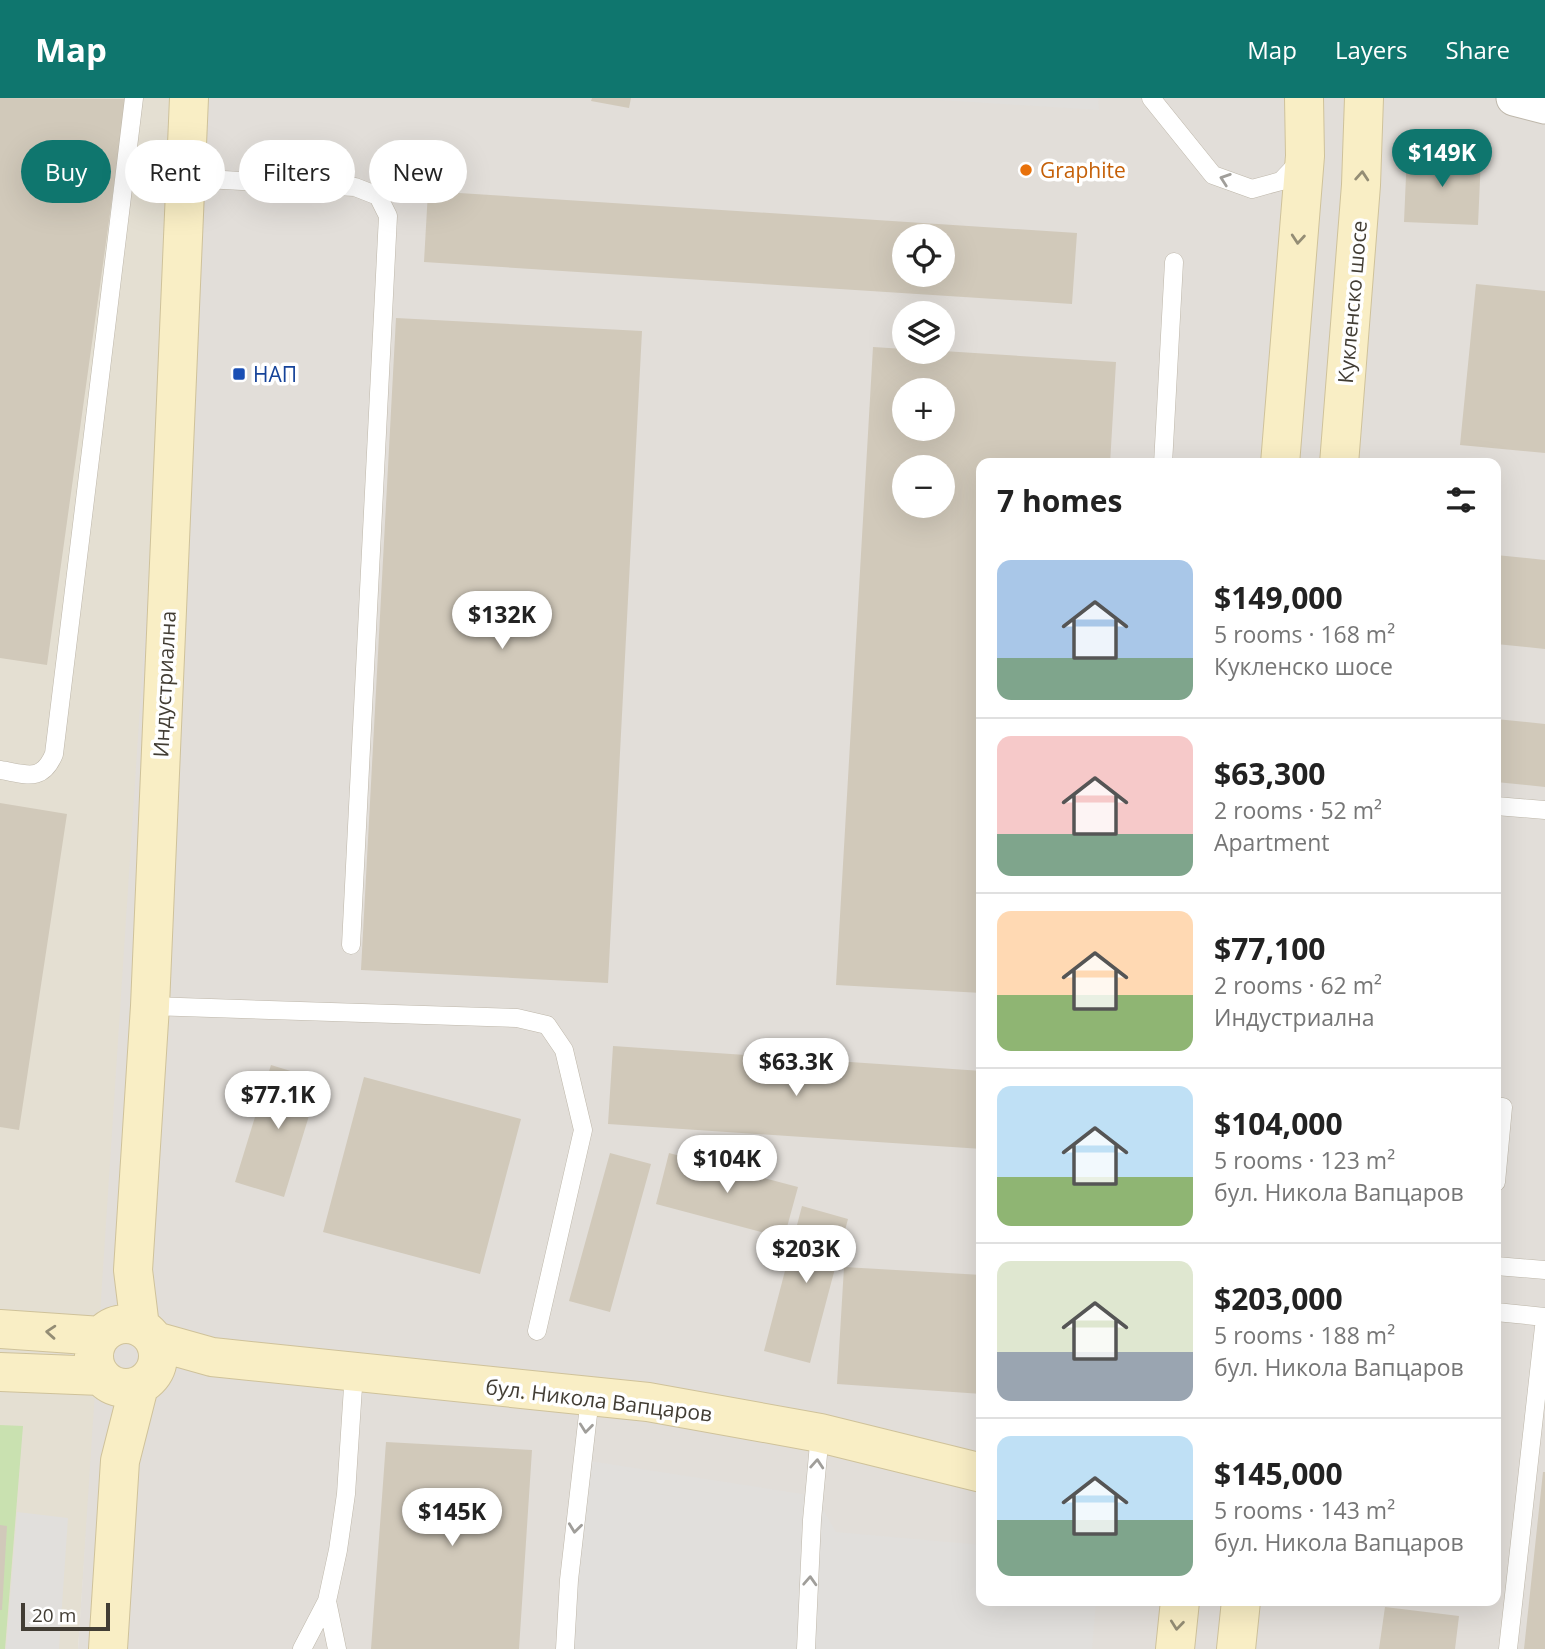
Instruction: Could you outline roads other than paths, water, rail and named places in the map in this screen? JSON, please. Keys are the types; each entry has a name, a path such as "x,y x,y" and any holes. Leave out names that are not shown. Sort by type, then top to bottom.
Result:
{"street":[{"name":"Индустриална","path":"188,140 190,98"},
{"path":"1280,458 1305,156 1304,98"},
{"name":"Кукленско шосе","path":"1339,458 1362,185 1364,98"},
{"path":"1514,98 1545,106"},
{"name":"Индустриална","path":"108,1649 120,1461 110,1411 127,1356 150,1006 185,203"},
{"name":"бул. Никола Вапцаров","path":"0,1329 127,1356"},
{"name":"бул. Никола Вапцаров","path":"0,1372 127,1356 212,1357 648,1402 820,1433 976,1472"},
{"path":"1175,1649 1179,1606"},
{"path":"1236,1649 1240,1606"}],"lane":[{"path":"0,770 35,775 48,768 54,754 134,98"},
{"path":"1151,98 1213,176 1252,189 1281,181 1305,156"},
{"path":"225,180 355,187 378,196 388,216 351,945"},
{"path":"1163,458 1174,262"},
{"path":"1501,806 1545,810"},
{"path":"150,1006 517,1018 547,1025 564,1050 583,1130 537,1331"},
{"path":"1501,1107 1501,1128"},
{"path":"1501,1266 1545,1270"},
{"path":"1501,1313 1545,1318 1508,1649"},
{"path":"302,1649 327,1601 338,1550 346,1494 354,1372"},
{"path":"565,1649 569,1580 590,1396"},
{"path":"806,1649 812,1520 820,1433"},
{"path":"327,1601 337,1649"}],"place":[{"name":"Graphite","path":"1026,170"},
{"name":"НАП","path":"239,374"}]}
